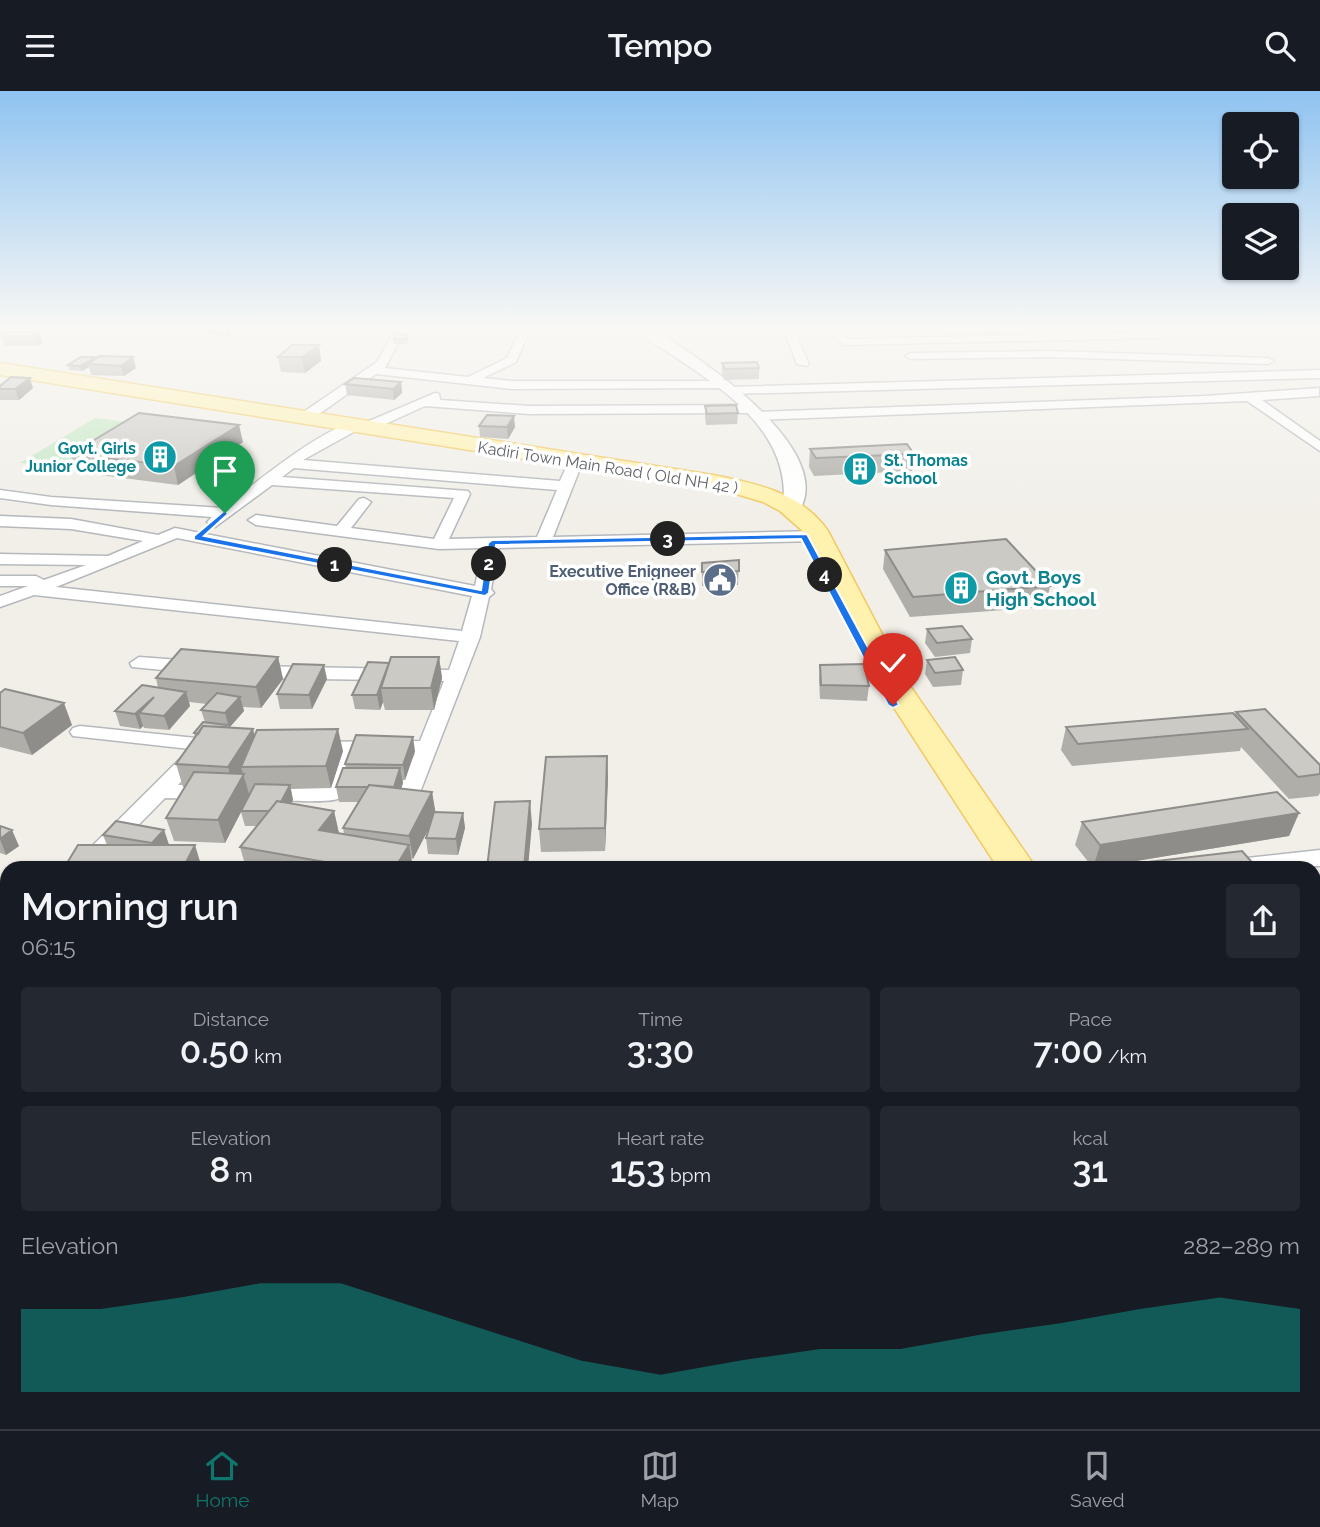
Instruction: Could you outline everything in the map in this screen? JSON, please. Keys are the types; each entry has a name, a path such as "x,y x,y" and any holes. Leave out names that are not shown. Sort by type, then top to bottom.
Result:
{"main road":[{"name":"Kadiri Town Main Road ( Old NH 42 )","path":"117,390 354,428"},
{"name":"Kadiri Town Main Road ( Old NH 42 )","path":"122,390 304,418 572,471 719,494 762,507 811,536 891,680 1012,861"},
{"name":"Kadiri Town Main Road ( Old NH 42 )","path":"572,471 729,486 792,507 806,517 811,536 893,705 994,861"}],"street":[{"path":"304,418 344,390"},
{"path":"197,538 290,463 354,428 448,390"},
{"path":"731,390 782,448 794,481 792,507"},
{"path":"422,402 529,410 753,412 1250,397 1320,392"},
{"path":"1250,397 1320,447"},
{"path":"290,463 572,471 543,541"},
{"path":"268,480 463,494 439,544"},
{"path":"0,494 51,501 225,513"},
{"path":"341,531 364,502"},
{"path":"256,520 439,544 811,536"},
{"path":"0,521 71,524 162,540"},
{"path":"2,594 30,590 53,582 114,560 175,533 485,593"},
{"path":"406,800 471,637 485,593 492,543"},
{"path":"0,559 114,560"},
{"path":"2,594 53,582"},
{"path":"30,590 471,637"},
{"path":"139,663 294,675 455,676"},
{"path":"80,731 205,745 245,745"},
{"path":"89,861 205,745"},
{"path":"299,746 427,747"},
{"path":"157,791 334,793 352,746"},
{"path":"1293,861 1320,858"}],"green space":[{"path":"95,418 152,425 70,468 20,463"}],"building":[{"path":"736,405 738,413 707,414 705,406"},
{"path":"139,413 239,425 174,466 71,454"},
{"path":"487,415 514,416 507,427 479,426"},
{"path":"907,444 914,454 816,458 810,449"},
{"path":"1006,539 1050,586 913,597 885,550"},
{"path":"739,560 739,571 702,572 702,563"},
{"path":"962,626 972,639 937,643 927,629"},
{"path":"181,649 278,657 256,687 156,678"},
{"path":"391,657 439,657 431,688 381,688"},
{"path":"955,657 963,670 935,673 927,660"},
{"path":"368,662 389,663 377,695 352,695"},
{"path":"293,664 324,665 309,695 277,694"},
{"path":"864,664 869,686 821,685 820,665"},
{"path":"142,685 186,692 164,716 139,713 154,697 135,714 115,711"},
{"path":"5,689 64,703 23,733 0,727 0,693"},
{"path":"217,693 240,697 225,713 201,710"},
{"path":"1265,709 1320,765 1320,774 1298,777 1236,712"},
{"path":"1233,713 1248,729 1078,744 1066,727"},
{"path":"203,722 227,725 203,726 198,734 194,733"},
{"path":"203,726 253,729 228,767 176,764"},
{"path":"338,729 326,766 241,767 257,730"},
{"path":"356,735 413,737 403,765 345,764"},
{"path":"607,756 605,828 539,829 546,757"},
{"path":"343,768 400,768 394,787 336,787"},
{"path":"194,772 244,774 218,820 166,818"},
{"path":"255,784 290,785 281,802 277,801 269,811 241,811"},
{"path":"369,785 432,792 409,836 343,828"},
{"path":"1277,792 1299,813 1100,845 1082,822"},
{"path":"277,801 334,811 319,830 409,845 399,861 319,861 240,847"},
{"path":"530,801 525,861 488,861 495,802"},
{"path":"434,812 463,813 456,839 426,838"},
{"path":"116,821 164,830 152,843 103,835"},
{"path":"0,826 12,830 0,839"},
{"path":"78,845 195,845 187,861 68,861"},
{"path":"1242,851 1251,861 1157,861"}],"place":[{"name":"Govt. Girls Junior College","path":"160,457"},
{"name":"St. Thomas School","path":"860,469"},
{"name":"Executive Enigneer Office (R&B)","path":"720,580"},
{"name":"Govt. Boys High School","path":"961,588"}],"route":[{"path":"225,513 197,538 485,593 492,543 804,536 893,705"}]}
